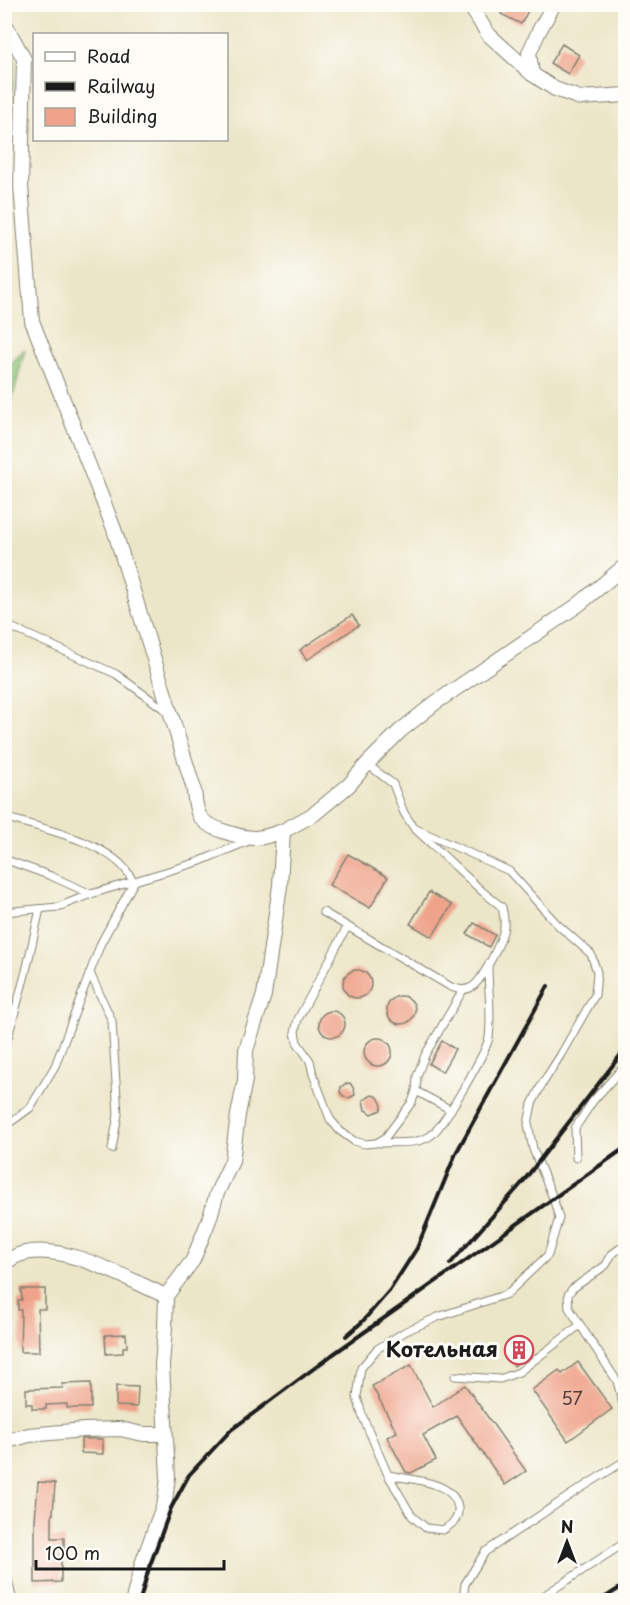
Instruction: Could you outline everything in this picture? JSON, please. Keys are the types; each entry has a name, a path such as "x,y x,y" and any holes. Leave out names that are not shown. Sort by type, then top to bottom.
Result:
{"street":[{"path":"469,4 488,34 532,74 555,89 580,98 626,95"},
{"path":"532,74 529,53 554,4"},
{"path":"4,22 24,59 21,186 32,321 114,529 193,786 199,816 208,824 227,832 256,838 283,831 314,814 349,785 400,731 435,703 578,605 626,566"},
{"path":"133,1600 142,1564 165,1501 168,1477 162,1365 166,1296 193,1260 217,1193 232,1161 245,1080 246,1050 264,995 280,886 283,831"},
{"path":"4,1263 16,1256 31,1252 49,1252 80,1257 166,1296"},
{"path":"4,1442 29,1435 84,1430 165,1434"},
{"path":"4,1578 9,1600"}],"lane":[{"path":"4,624 116,674 170,713"},
{"path":"322,912 451,987 463,990 472,987 483,975 502,935 504,925 502,907 414,828 404,813 393,784 367,764"},
{"path":"4,817 92,845 125,868 134,882"},
{"path":"388,1475 442,1487 457,1501 458,1514 455,1523 443,1530 426,1528 412,1516 388,1475 362,1415 357,1397 361,1368 377,1349 406,1331 438,1317 507,1294 548,1256 559,1218 533,1149 528,1124 531,1104 595,995 597,972 591,954 558,925 509,871 414,828"},
{"path":"4,912 58,907 91,894 198,862 256,838"},
{"path":"4,859 91,894"},
{"path":"4,1127 30,1108 55,1066 101,944 134,882"},
{"path":"4,1052 40,909"},
{"path":"347,927 298,1019 295,1032 297,1042 310,1061 330,1119 340,1131 354,1141 365,1144 415,1142 429,1137 441,1125 489,1040 488,964"},
{"path":"90,973 112,1021 118,1114 112,1149"},
{"path":"376,1143 385,1138 412,1102 425,1054 463,990"},
{"path":"576,1158 575,1128 593,1101 626,1064"},
{"path":"416,1091 450,1110"},
{"path":"626,1244 612,1254 606,1265 572,1289 568,1295 569,1308 617,1381 626,1428"},
{"path":"455,1376 500,1379 519,1372 580,1325"},
{"path":"463,1600 465,1584 485,1552 626,1460"},
{"path":"537,1600 626,1542"}],"green space":[{"path":"5,39 15,59 9,131 4,131"},
{"path":"25,349 14,392 5,410 5,371"}],"building":[{"path":"506,4 525,4 530,7 521,24 501,14"},
{"path":"562,44 579,55 568,74 550,63"},
{"path":"352,615 359,625 307,660 300,650"},
{"path":"348,854 388,877 370,908 329,885"},
{"path":"429,892 452,905 432,937 410,924"},
{"path":"474,923 495,935 489,947 467,934"},
{"path":"357,970 367,974 371,984 367,994 357,998 347,994 343,984 347,974"},
{"path":"401,996 411,1000 415,1010 411,1020 401,1024 391,1020 387,1010 391,1000"},
{"path":"332,1011 342,1014 345,1024 342,1034 332,1037 322,1034 319,1024 322,1014"},
{"path":"378,1038 388,1042 392,1052 388,1062 378,1066 368,1062 364,1052 368,1042"},
{"path":"442,1041 455,1049 442,1072 429,1064"},
{"path":"350,1083 355,1095 349,1098 344,1097 340,1092 341,1087"},
{"path":"372,1095 378,1097 382,1105 381,1110 372,1114 365,1110 363,1100"},
{"path":"21,1289 45,1289 45,1309 38,1309 39,1352 20,1352 21,1310 18,1310 18,1300 22,1300"},
{"path":"126,1334 127,1347 123,1347 123,1353 106,1354 105,1335"},
{"name":"Котельная","path":"520,1345 528,1355 514,1366 506,1355"},
{"path":"578,1362 612,1409 568,1441 532,1390 559,1370 562,1374"},
{"path":"411,1365 433,1407 465,1385 526,1471 505,1485 457,1416 423,1435 436,1460 411,1473 406,1472 387,1437 397,1432 372,1386"},
{"path":"91,1383 91,1408 67,1408 67,1404 46,1405 46,1409 32,1409 32,1404 26,1404 26,1389 63,1388 62,1384"},
{"path":"116,1386 138,1387 137,1407 116,1406"},
{"path":"81,1439 103,1439 103,1454 81,1453"},
{"path":"38,1482 55,1483 52,1538 64,1538 64,1554 61,1554 61,1582 35,1583 35,1520"}],"railway":[{"path":"346,1336 362,1322 390,1290 417,1248 456,1153 548,986"},
{"path":"450,1264 522,1183 626,1048"},
{"path":"140,1600 171,1508 189,1475 231,1430 332,1355 626,1147"},
{"path":"601,1600 626,1584"}],"place":[{"name":"Котельная","path":"519,1350"}]}
